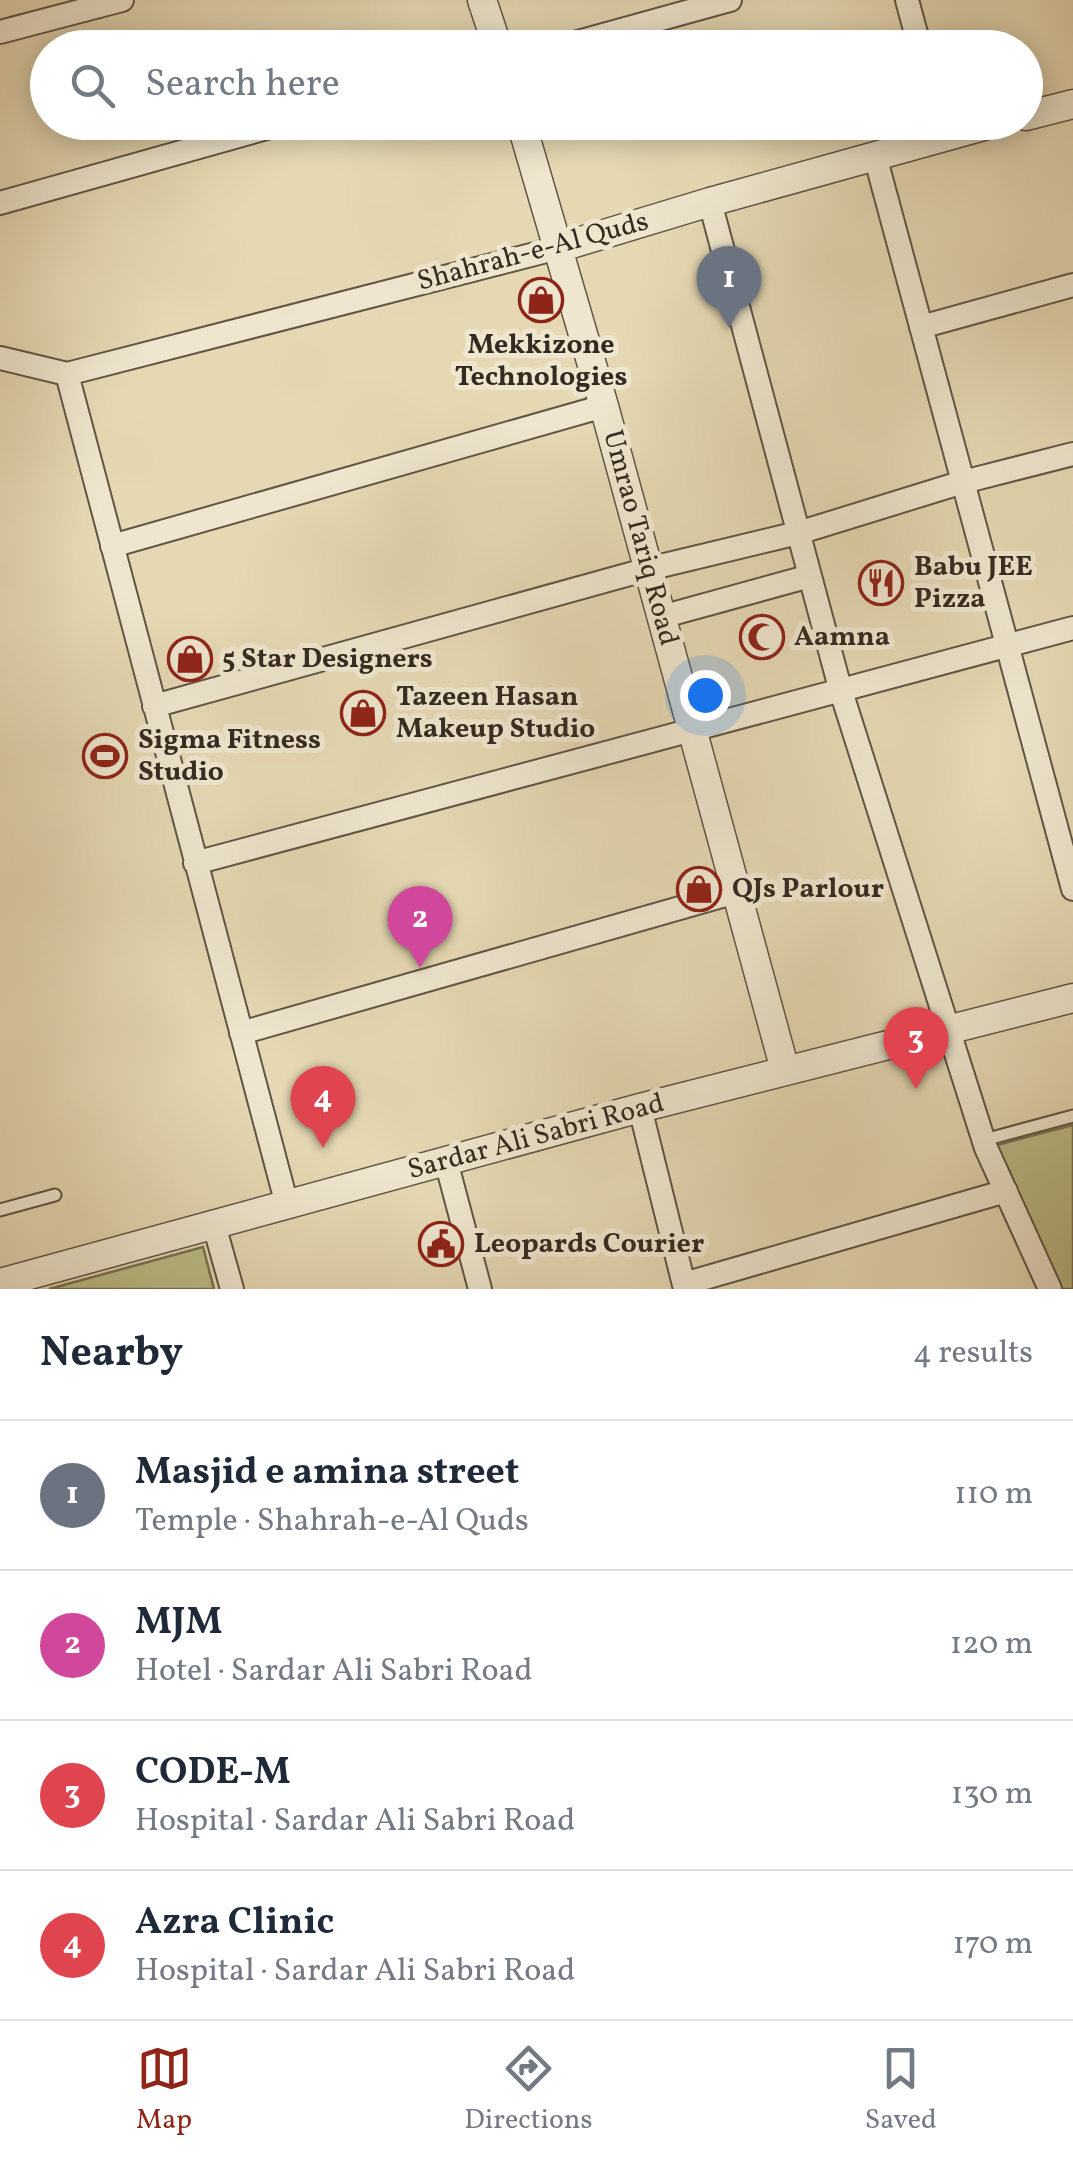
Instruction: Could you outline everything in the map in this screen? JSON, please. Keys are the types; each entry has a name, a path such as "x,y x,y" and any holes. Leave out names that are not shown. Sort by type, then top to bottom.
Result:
{"street":[{"path":"0,32 122,0"},
{"path":"482,0 492,30"},
{"path":"621,30 730,0"},
{"path":"908,0 916,30"},
{"path":"1043,112 1073,104"},
{"path":"0,204 225,140"},
{"name":"Umrao Tariq Road","path":"526,140 604,406 785,1070"},
{"name":"Shahrah-e-Al Quds","path":"66,374 558,248 876,156 916,140"},
{"path":"876,156 1007,645 1062,801 1073,889"},
{"path":"710,202 840,688 984,1140 1050,1289"},
{"path":"922,327 1073,284"},
{"path":"0,358 66,374 287,1205"},
{"path":"112,546 604,406"},
{"path":"154,706 648,569 798,533 963,482 1073,454"},
{"path":"661,617 810,576"},
{"path":"196,863 1073,628"},
{"path":"240,1033 736,892"},
{"name":"Sardar Ali Sabri Road","path":"0,1283 640,1108 1073,998"},
{"path":"640,1108 685,1286 1006,1191"},
{"path":"446,1161 480,1289"},
{"path":"214,1225 232,1289"}],"lane":[{"path":"984,1140 1073,1116"},
{"path":"0,1210 55,1195"}],"green space":[{"path":"1073,1125 1073,1289 1050,1289 986,1148"},
{"path":"203,1247 214,1289 49,1289"}],"place":[{"name":"Mekkizone Technologies","path":"541,300"},
{"name":"Masjid e amina street","path":"729,328"},
{"name":"Babu JEE Pizza","path":"881,583"},
{"name":"Aamna","path":"762,637"},
{"name":"5 Star Designers","path":"190,659"},
{"name":"Tazeen Hasan Makeup Studio","path":"363,713"},
{"name":"Sigma Fitness Studio","path":"105,756"},
{"name":"QJs Parlour","path":"699,889"},
{"name":"MJM","path":"420,968"},
{"name":"CODE-M","path":"916,1089"},
{"name":"Azra Clinic","path":"323,1148"},
{"name":"Leopards Courier","path":"441,1244"}]}
